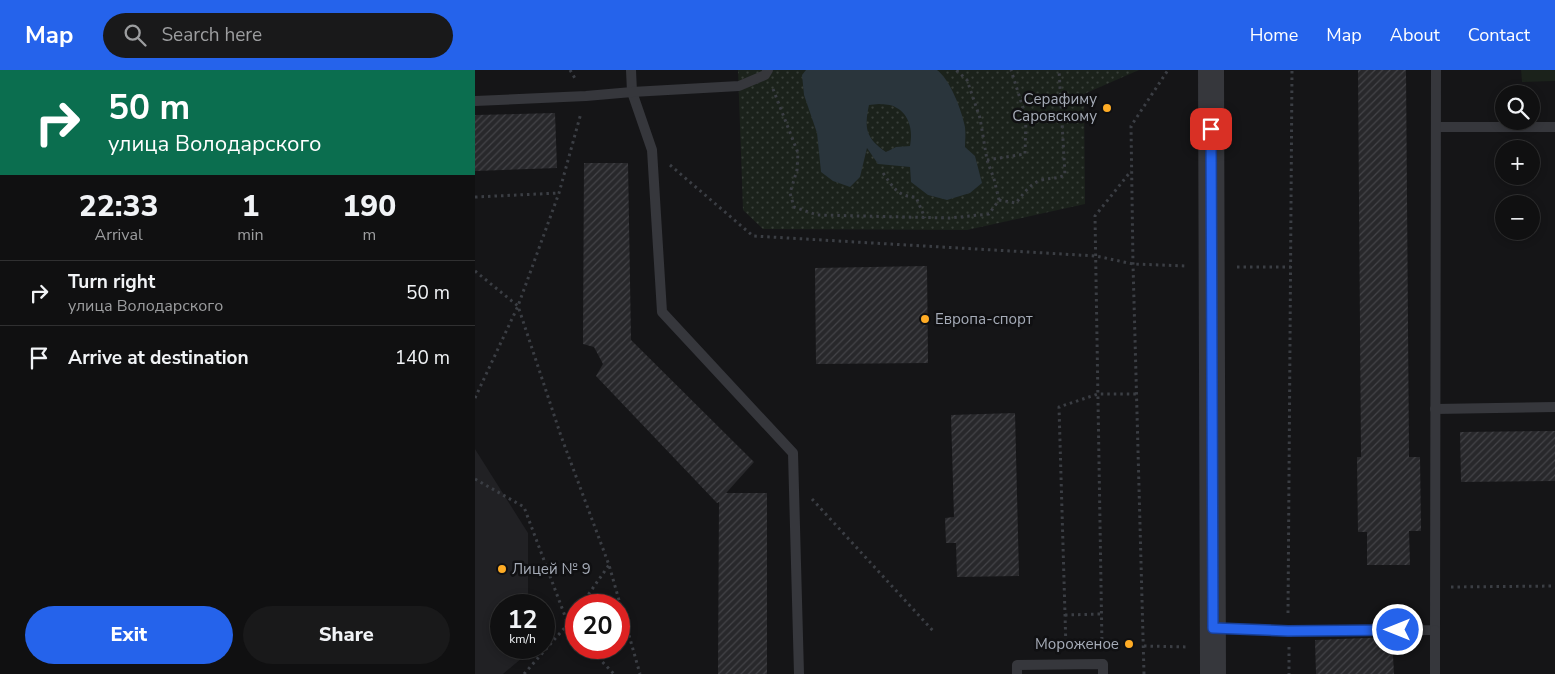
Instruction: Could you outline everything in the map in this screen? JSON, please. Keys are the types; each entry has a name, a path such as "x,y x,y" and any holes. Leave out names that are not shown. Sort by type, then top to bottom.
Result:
{"street":[{"path":"1211,70 1213,674"}],"lane":[{"path":"631,70 632,92 652,150 662,312 793,453 799,674"},
{"path":"1435,674 1436,70"},
{"path":"475,101 739,86 767,73"},
{"path":"1436,127 1555,127"},
{"path":"1435,408 1555,407"},
{"path":"1213,628 1288,631 1435,630"},
{"path":"1017,674 1017,664 1103,664 1103,674"}],"path":[{"path":"475,398 518,306 559,193 586,96 570,70"},
{"path":"767,73 798,153 797,170 790,193 794,207 817,215 950,218 989,214 999,200 987,160 980,118 967,80 956,70"},
{"path":"987,160 1025,154 1026,117 1011,70"},
{"path":"999,200 1015,203 1034,184 1041,180 1057,178 1065,174 1059,70"},
{"path":"1145,674 1136,394 1131,126 1167,70"},
{"path":"1289,674 1292,70"},
{"path":"652,150 753,236 1096,256 1133,264"},
{"path":"1102,654 1095,216 1132,170"},
{"path":"883,173 895,189 906,197 917,197 925,218"},
{"path":"475,197 559,193"},
{"path":"475,271 518,306 561,436 609,565 640,674"},
{"path":"1067,654 1059,407 1098,394 1136,394"},
{"path":"475,479 524,507 565,616"},
{"path":"793,479 935,633"},
{"path":"589,594 609,565"},
{"path":"1435,588 1555,586"},
{"path":"1065,615 1102,614"},
{"path":"524,674 565,627"},
{"path":"600,659 614,674"}],"shaded area":[{"path":"738,70 1139,70 1084,94 1085,204 967,230 763,229 743,210"},
{"path":"806,70 937,70 951,88 958,104 965,127 965,147 975,156 982,183 970,193 947,200 928,195 911,182 910,167 878,164 867,148 860,177 850,187 833,181 821,172 817,133 804,95 802,75","holes":["869,105 893,106 904,114 911,129 910,146 896,147 886,152 874,142 868,132 867,120"]},
{"path":"1521,70 1555,70 1555,81 1522,82"},
{"name":"Лицей № 9","path":"475,449 528,533 528,594 490,594 490,659 521,659 503,674 475,674"}],"building":[{"path":"1358,70 1406,70 1409,457 1420,457 1421,531 1409,531 1410,565 1367,565 1367,532 1358,532 1357,457 1361,457"},
{"path":"555,113 557,168 475,171 475,115"},
{"path":"584,163 628,163 631,340 754,462 726,493 767,493 767,674 718,674 719,502 717,503 596,376 603,364 594,347 583,344"},
{"path":"927,266 928,363 816,364 815,268"},
{"path":"1015,413 1019,576 957,577 956,543 946,543 945,518 954,517 951,415"},
{"path":"1555,431 1555,481 1461,482 1460,432"},
{"path":"1392,637 1394,674 1316,674 1315,640"}],"place":[{"name":"Серафиму Саровскому","path":"1107,108"},
{"name":"Европа-спорт","path":"925,319"},
{"name":"Лицей № 9","path":"502,569"},
{"name":"Мороженое","path":"1129,644"}],"route":[{"path":"1211,129 1213,628 1288,631 1398,630"}]}
